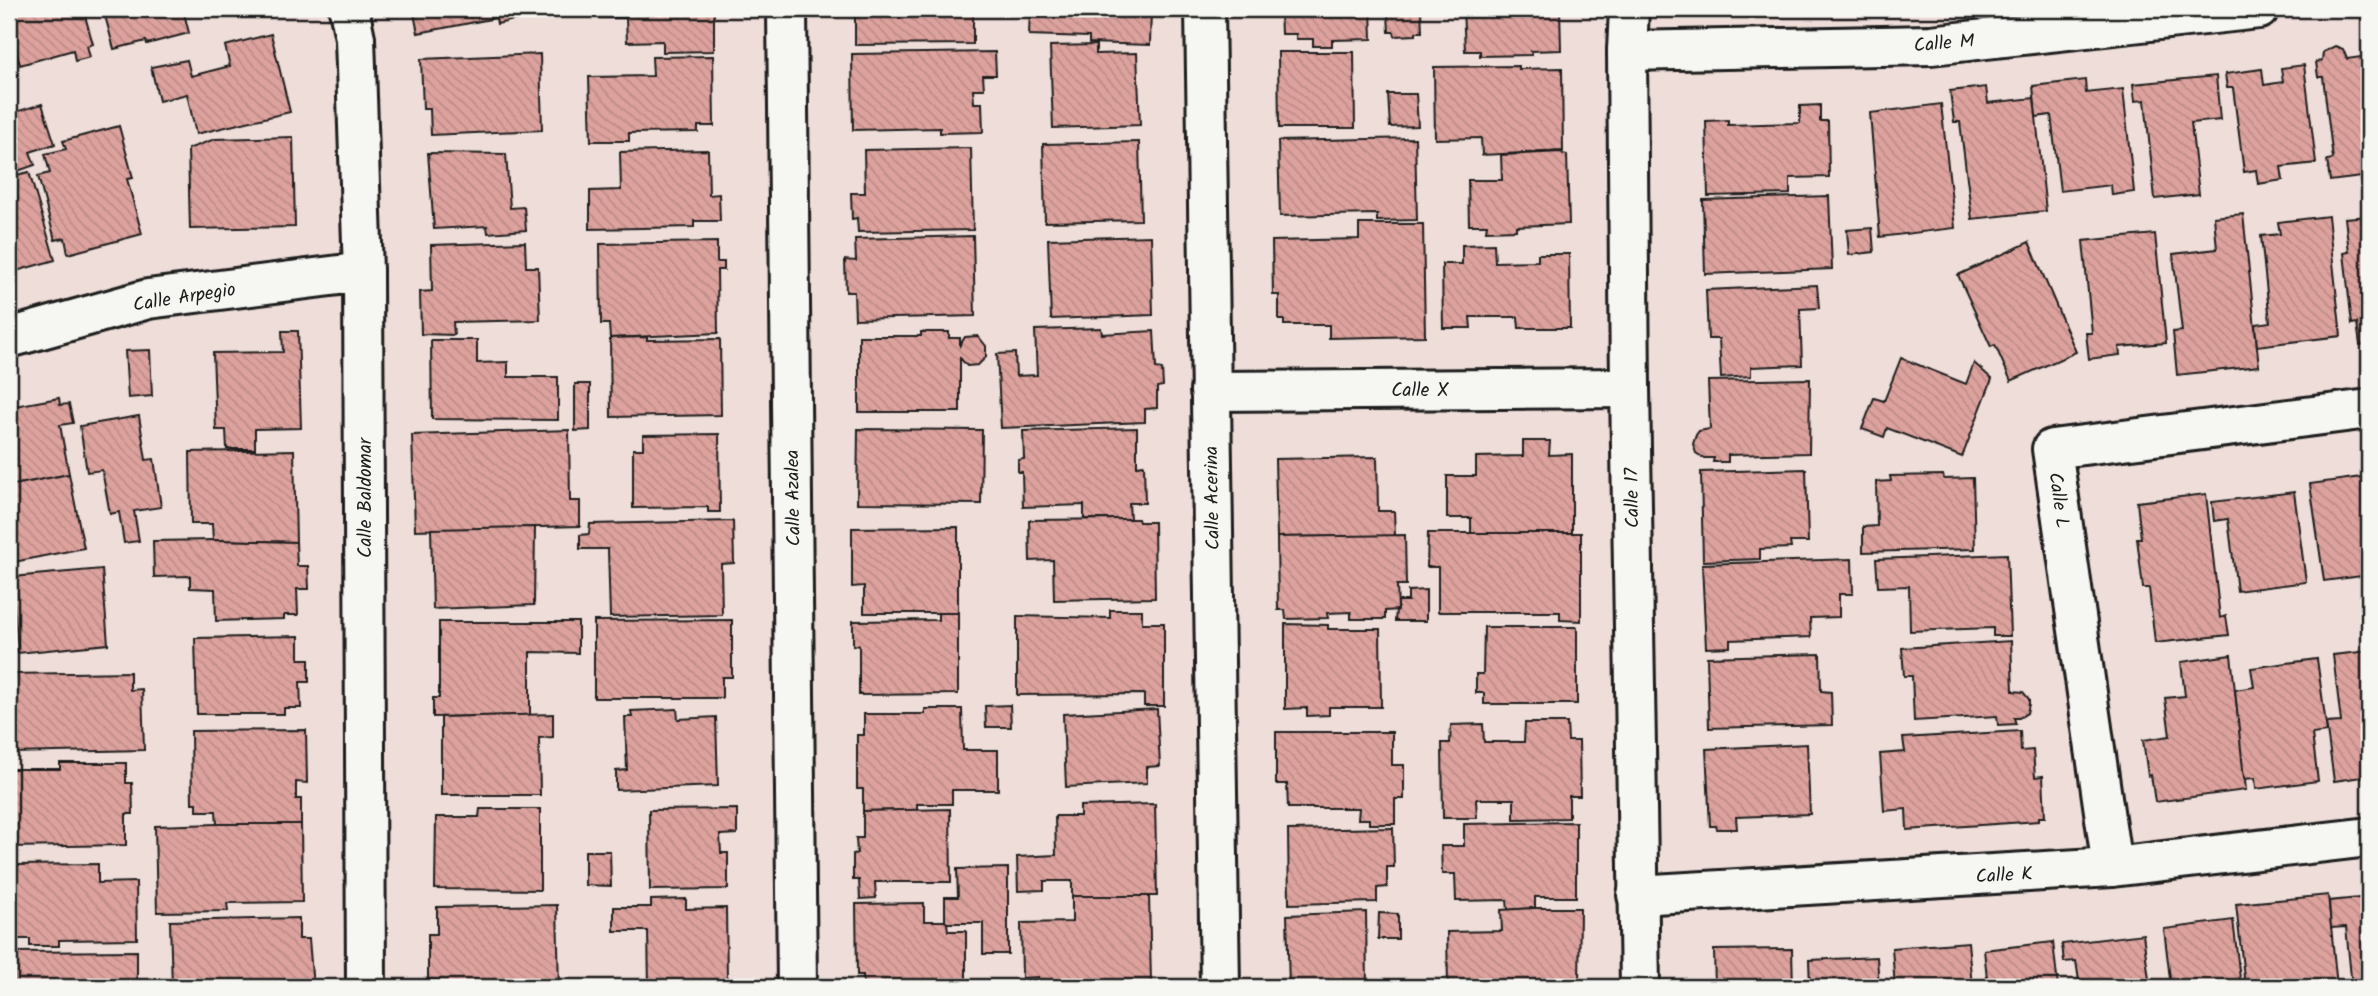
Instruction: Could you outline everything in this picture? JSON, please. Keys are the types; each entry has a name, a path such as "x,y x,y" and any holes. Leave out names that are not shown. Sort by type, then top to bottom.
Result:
{"street":[{"name":"Calle Baldomar","path":"349,9 355,38 363,272 366,987"},
{"name":"Calle Azalea","path":"787,9 797,987"},
{"name":"Calle Acerina","path":"1205,9 1220,987"},
{"name":"Calle 17","path":"1629,9 1627,51 1630,388 1640,987"},
{"name":"Calle M","path":"1627,51 1931,44 2259,9"},
{"name":"Calle Arpegio","path":"9,338 148,299 363,272"},
{"name":"Calle X","path":"1209,391 1630,388"},
{"name":"Calle L","path":"2112,867 2053,449 2369,409"},
{"name":"Calle K","path":"1637,895 2112,867 2369,837"}],"building":[{"path":"9,9 83,9 93,44 87,46 90,57 75,61 73,50 20,65 9,25"},
{"path":"89,9 183,9 189,33 114,49 104,12 91,16"},
{"path":"413,9 521,9 523,18 497,24 496,18 418,33"},
{"path":"597,9 714,9 714,51 663,52 663,41 627,42 626,18 597,18"},
{"path":"855,9 973,9 973,44 855,45"},
{"path":"1030,9 1151,9 1150,45 1089,43 1089,37 1029,35"},
{"path":"1280,9 1371,9 1372,39 1332,40 1332,46 1313,46 1313,39 1296,39 1296,34 1281,34"},
{"path":"1383,9 1421,9 1422,32 1395,36 1394,32 1389,32 1388,14 1383,14"},
{"path":"1463,9 1560,9 1561,50 1531,51 1532,55 1480,56 1480,51 1465,51"},
{"path":"271,34 290,112 196,134 187,94 159,101 151,67 187,60 191,76 230,66 225,46"},
{"path":"1096,45 1096,54 1137,53 1140,125 1053,128 1050,46"},
{"path":"2335,46 2343,49 2347,59 2369,56 2369,176 2330,181 2327,160 2333,159 2323,77 2318,77 2316,62 2322,61 2323,52"},
{"path":"995,52 996,75 983,75 984,89 973,89 974,103 982,103 983,132 940,133 940,128 853,130 852,54"},
{"path":"1278,52 1354,52 1355,128 1279,128"},
{"path":"540,54 542,130 431,135 430,109 423,109 421,59"},
{"path":"713,56 714,126 698,126 698,132 629,133 629,141 591,141 589,77 653,76 652,57"},
{"path":"2304,65 2316,163 2281,167 2283,180 2258,184 2256,170 2244,172 2233,88 2227,88 2225,74 2262,69 2264,85 2283,82 2281,68"},
{"path":"1519,66 1519,69 1562,68 1563,151 1482,155 1481,138 1435,139 1434,67"},
{"path":"2216,76 2220,120 2191,123 2199,194 2155,199 2145,100 2135,101 2133,84"},
{"path":"2085,80 2086,93 2123,89 2134,192 2112,195 2111,185 2060,191 2051,115 2036,117 2033,86"},
{"path":"1986,87 1988,103 2034,98 2046,211 1972,219 1960,122 1954,122 1950,91"},
{"path":"1388,94 1416,94 1418,126 1390,127"},
{"path":"42,104 55,144 30,152 35,165 9,174 9,114"},
{"path":"1941,104 1955,228 1880,237 1870,113"},
{"path":"1820,105 1820,121 1828,121 1829,177 1790,178 1790,194 1708,196 1706,121 1728,120 1728,125 1800,123 1800,106"},
{"path":"119,126 133,178 127,179 142,234 68,254 65,238 55,240 38,176 50,173 45,154 66,149 63,141"},
{"path":"293,137 295,227 190,229 188,149 215,139"},
{"path":"1415,138 1417,220 1377,221 1377,214 1280,216 1278,141"},
{"path":"1139,142 1141,220 1045,222 1043,144"},
{"path":"971,148 973,230 858,232 857,218 852,219 851,193 865,193 864,150"},
{"path":"708,150 709,195 719,194 720,221 694,221 694,227 590,229 590,191 621,190 620,152"},
{"path":"1562,152 1567,155 1569,224 1516,226 1516,230 1486,231 1487,225 1469,225 1468,180 1502,180 1501,155"},
{"path":"428,153 506,154 510,208 524,207 526,230 488,233 487,226 434,229"},
{"path":"29,172 55,260 9,273 9,177"},
{"path":"1829,196 1832,269 1705,274 1703,200"},
{"path":"2243,214 2259,366 2177,375 2173,332 2182,331 2173,254 2217,249 2214,217"},
{"path":"2328,216 2341,336 2257,346 2255,324 2270,322 2261,236 2280,234 2278,222"},
{"path":"2369,216 2369,344 2360,345 2357,323 2352,324 2344,253 2349,252 2345,218"},
{"path":"1359,224 1423,224 1425,336 1329,338 1329,325 1284,325 1284,320 1279,320 1279,295 1273,295 1272,241 1359,239"},
{"path":"1872,228 1874,252 1849,255 1847,230"},
{"path":"2155,234 2166,343 2119,347 2120,355 2089,359 2086,333 2092,333 2083,241"},
{"path":"973,236 975,316 855,319 854,292 846,292 845,260 856,261 855,239"},
{"path":"1151,236 1153,315 1051,319 1048,239"},
{"path":"525,242 526,267 538,267 540,320 453,322 454,335 421,334 420,292 432,291 431,245"},
{"path":"717,242 717,262 724,262 724,270 717,270 718,333 610,338 609,324 601,324 600,244"},
{"path":"2029,242 2076,352 2011,381 1995,345 1991,347 1958,275"},
{"path":"1494,244 1495,262 1538,261 1538,254 1569,254 1570,328 1519,328 1518,317 1470,317 1471,328 1443,328 1442,264 1462,264 1462,245"},
{"path":"1817,285 1819,308 1800,309 1802,365 1751,367 1751,376 1721,378 1719,339 1708,339 1706,290"},
{"path":"1101,328 1102,334 1154,331 1156,368 1162,369 1163,386 1157,387 1157,408 1145,409 1145,422 1001,428 997,354 1015,353 1016,376 1037,375 1035,330"},
{"path":"282,331 298,331 301,428 255,429 255,449 227,449 226,430 216,430 213,353 283,352"},
{"path":"921,332 949,332 949,338 960,338 960,345 965,337 978,336 986,346 986,357 978,365 967,366 960,358 960,412 859,412 859,336 921,336"},
{"path":"647,337 647,340 720,339 721,415 611,417 610,338"},
{"path":"431,340 477,340 477,363 508,362 508,377 558,377 558,420 432,419"},
{"path":"150,350 152,396 128,398 125,351"},
{"path":"1901,358 1966,384 1974,363 1992,379 1962,457 1887,428 1884,437 1862,429 1874,398 1884,401"},
{"path":"1810,379 1809,453 1728,455 1728,462 1713,462 1714,458 1704,458 1696,453 1693,444 1696,435 1699,431 1710,429 1708,381"},
{"path":"575,384 590,384 590,430 575,431"},
{"path":"59,398 60,405 69,404 73,423 60,425 69,474 9,486 9,407"},
{"path":"139,416 146,460 154,459 161,507 134,511 139,541 124,543 119,512 110,514 102,470 87,472 80,426"},
{"path":"1137,428 1137,466 1144,465 1145,503 1129,503 1130,519 1084,519 1084,505 1023,507 1022,472 1018,472 1018,460 1024,459 1023,431"},
{"path":"858,429 982,430 981,504 857,503"},
{"path":"569,430 570,501 580,501 580,526 415,530 412,435"},
{"path":"719,434 720,512 708,512 708,507 633,508 633,449 643,449 643,435"},
{"path":"1523,441 1550,441 1549,455 1572,454 1572,533 1471,533 1471,518 1447,518 1447,476 1476,476 1476,457 1523,456"},
{"path":"294,450 296,542 213,540 212,524 191,524 190,452"},
{"path":"1377,457 1378,511 1394,511 1395,536 1277,537 1275,459"},
{"path":"1806,469 1808,542 1790,542 1791,548 1760,549 1760,559 1703,561 1701,472"},
{"path":"69,474 84,548 9,563 9,486"},
{"path":"1943,475 1944,479 1973,478 1975,549 1863,552 1863,527 1877,526 1876,482 1891,481 1890,476"},
{"path":"2369,476 2369,575 2324,581 2310,484"},
{"path":"2294,492 2306,582 2237,591 2228,519 2214,521 2212,502"},
{"path":"2206,494 2220,618 2226,616 2229,635 2155,643 2149,588 2143,588 2137,538 2141,538 2137,502"},
{"path":"1138,519 1139,522 1154,522 1155,598 1054,600 1053,560 1030,561 1029,520"},
{"path":"733,521 734,563 721,564 722,615 610,617 608,549 580,549 580,535 589,534 590,524"},
{"path":"535,527 534,605 433,609 431,529"},
{"path":"958,527 958,613 864,613 864,586 852,587 852,528"},
{"path":"1428,533 1581,533 1581,621 1560,620 1560,612 1438,612 1438,567 1427,567"},
{"path":"1405,535 1406,585 1397,585 1398,610 1385,611 1385,619 1351,619 1351,612 1327,613 1328,618 1286,619 1285,610 1278,610 1277,537"},
{"path":"153,541 296,542 297,566 308,566 309,589 297,589 298,615 284,615 284,619 216,621 215,589 190,588 190,576 154,577"},
{"path":"2007,554 2010,636 1993,636 1993,628 1910,631 1909,586 1878,587 1876,559"},
{"path":"1852,559 1853,594 1839,594 1839,617 1810,618 1811,637 1730,640 1730,647 1706,648 1702,564"},
{"path":"102,569 108,644 18,653 12,577"},
{"path":"1426,590 1426,621 1395,621 1398,601 1408,601 1408,591"},
{"path":"1110,610 1142,610 1142,623 1164,623 1164,706 1144,706 1144,694 1017,695 1017,616 1110,618"},
{"path":"938,613 958,613 958,694 859,695 859,645 853,646 853,621 938,620"},
{"path":"732,620 732,677 722,677 722,698 594,698 594,621"},
{"path":"439,622 578,622 578,653 530,652 530,715 433,717 433,698 439,698"},
{"path":"1285,624 1328,625 1328,629 1380,629 1381,707 1329,707 1329,715 1307,716 1307,708 1285,709"},
{"path":"1484,627 1577,627 1577,704 1484,704 1484,693 1476,693 1476,674 1483,674"},
{"path":"299,636 299,659 309,659 309,682 300,682 301,708 284,708 284,714 197,714 195,638"},
{"path":"2011,641 2013,691 2023,692 2029,699 2027,713 2014,718 2016,724 1998,725 1997,716 1914,721 1912,676 1904,676 1902,648"},
{"path":"2369,651 2369,776 2334,781 2326,723 2341,722 2333,655"},
{"path":"1820,654 1821,691 1831,692 1832,725 1709,728 1707,657"},
{"path":"2231,655 2246,790 2155,802 2143,740 2170,736 2165,698 2185,696 2181,662"},
{"path":"2317,659 2327,732 2312,734 2318,781 2256,789 2255,778 2244,779 2235,690 2254,687 2251,668"},
{"path":"130,672 130,690 142,689 144,750 12,753 11,674"},
{"path":"1010,705 1011,727 986,727 985,706"},
{"path":"677,709 678,719 716,717 718,786 616,790 616,771 627,770 625,717 632,717 631,711"},
{"path":"925,709 962,709 963,750 998,750 998,790 952,790 952,804 917,804 917,810 863,811 863,789 857,789 857,735 864,735 864,714 925,714"},
{"path":"1157,709 1160,766 1147,767 1147,783 1066,787 1063,714"},
{"path":"553,714 553,737 539,738 540,795 441,795 441,717"},
{"path":"1525,723 1567,723 1568,741 1579,741 1580,796 1569,796 1569,818 1514,819 1514,799 1476,799 1477,818 1443,818 1442,743 1450,743 1451,725 1483,724 1484,742 1524,742"},
{"path":"306,730 307,783 296,782 296,799 301,799 301,824 217,824 216,811 197,811 197,803 192,803 191,731"},
{"path":"2020,731 2021,751 2033,750 2035,777 2043,776 2045,817 2039,817 2039,821 1907,830 1906,809 1884,811 1880,754 1905,752 1903,738"},
{"path":"1276,732 1392,732 1392,765 1404,765 1404,799 1395,799 1395,824 1369,824 1369,819 1358,819 1359,808 1288,808 1287,784 1276,784"},
{"path":"1807,744 1810,814 1736,817 1737,829 1717,829 1716,826 1710,826 1706,749"},
{"path":"60,763 126,763 126,783 132,783 133,814 126,814 126,845 10,847 10,769 60,769"},
{"path":"1155,804 1157,896 1072,896 1072,881 1044,881 1044,890 1018,891 1017,857 1056,855 1055,816 1080,816 1080,806"},
{"path":"480,809 540,809 540,890 435,889 436,817 479,817"},
{"path":"737,809 737,834 720,835 721,853 728,853 728,889 650,890 649,810"},
{"path":"950,809 951,882 875,882 876,898 860,899 859,880 853,880 853,854 857,853 856,838 863,838 863,811"},
{"path":"1576,822 1576,897 1535,897 1535,908 1508,910 1507,900 1456,901 1455,874 1442,874 1441,846 1464,846 1464,824"},
{"path":"301,824 302,902 227,903 228,911 157,912 155,826"},
{"path":"1393,828 1394,867 1387,867 1387,887 1377,888 1377,902 1289,904 1288,830"},
{"path":"585,851 610,851 611,886 585,885"},
{"path":"98,864 98,883 136,882 137,939 59,940 59,946 30,946 30,939 14,939 14,865"},
{"path":"1008,868 1008,954 983,954 983,923 945,923 945,897 958,897 957,869"},
{"path":"2328,895 2337,987 2245,987 2236,904"},
{"path":"1072,896 1149,896 1151,982 1038,985 1038,977 1022,978 1021,923 1072,922"},
{"path":"2369,897 2369,987 2352,987 2346,927 2331,928 2329,901"},
{"path":"686,899 686,909 726,908 727,979 733,979 733,987 649,987 648,931 614,931 614,907 651,907 651,900"},
{"path":"924,903 924,921 945,921 948,931 966,931 966,987 863,987 863,975 857,975 856,904"},
{"path":"557,905 559,987 440,987 440,980 428,980 428,934 437,934 437,907"},
{"path":"1580,908 1579,987 1448,987 1447,932 1502,931 1501,910"},
{"path":"1366,912 1367,987 1289,987 1287,915"},
{"path":"1379,913 1398,914 1398,939 1378,939"},
{"path":"299,918 299,939 309,939 313,987 172,987 170,921"},
{"path":"2233,920 2241,987 2171,987 2164,929"},
{"path":"2143,934 2150,987 2080,987 2076,961 2064,962 2062,944"},
{"path":"1968,942 1972,987 1895,987 1892,948"},
{"path":"2053,942 2058,987 1988,987 1984,950"},
{"path":"1792,949 1793,987 1715,987 1714,950"},
{"path":"137,951 137,987 15,987 14,952"},
{"path":"1877,957 1879,987 1810,987 1809,960"}]}
